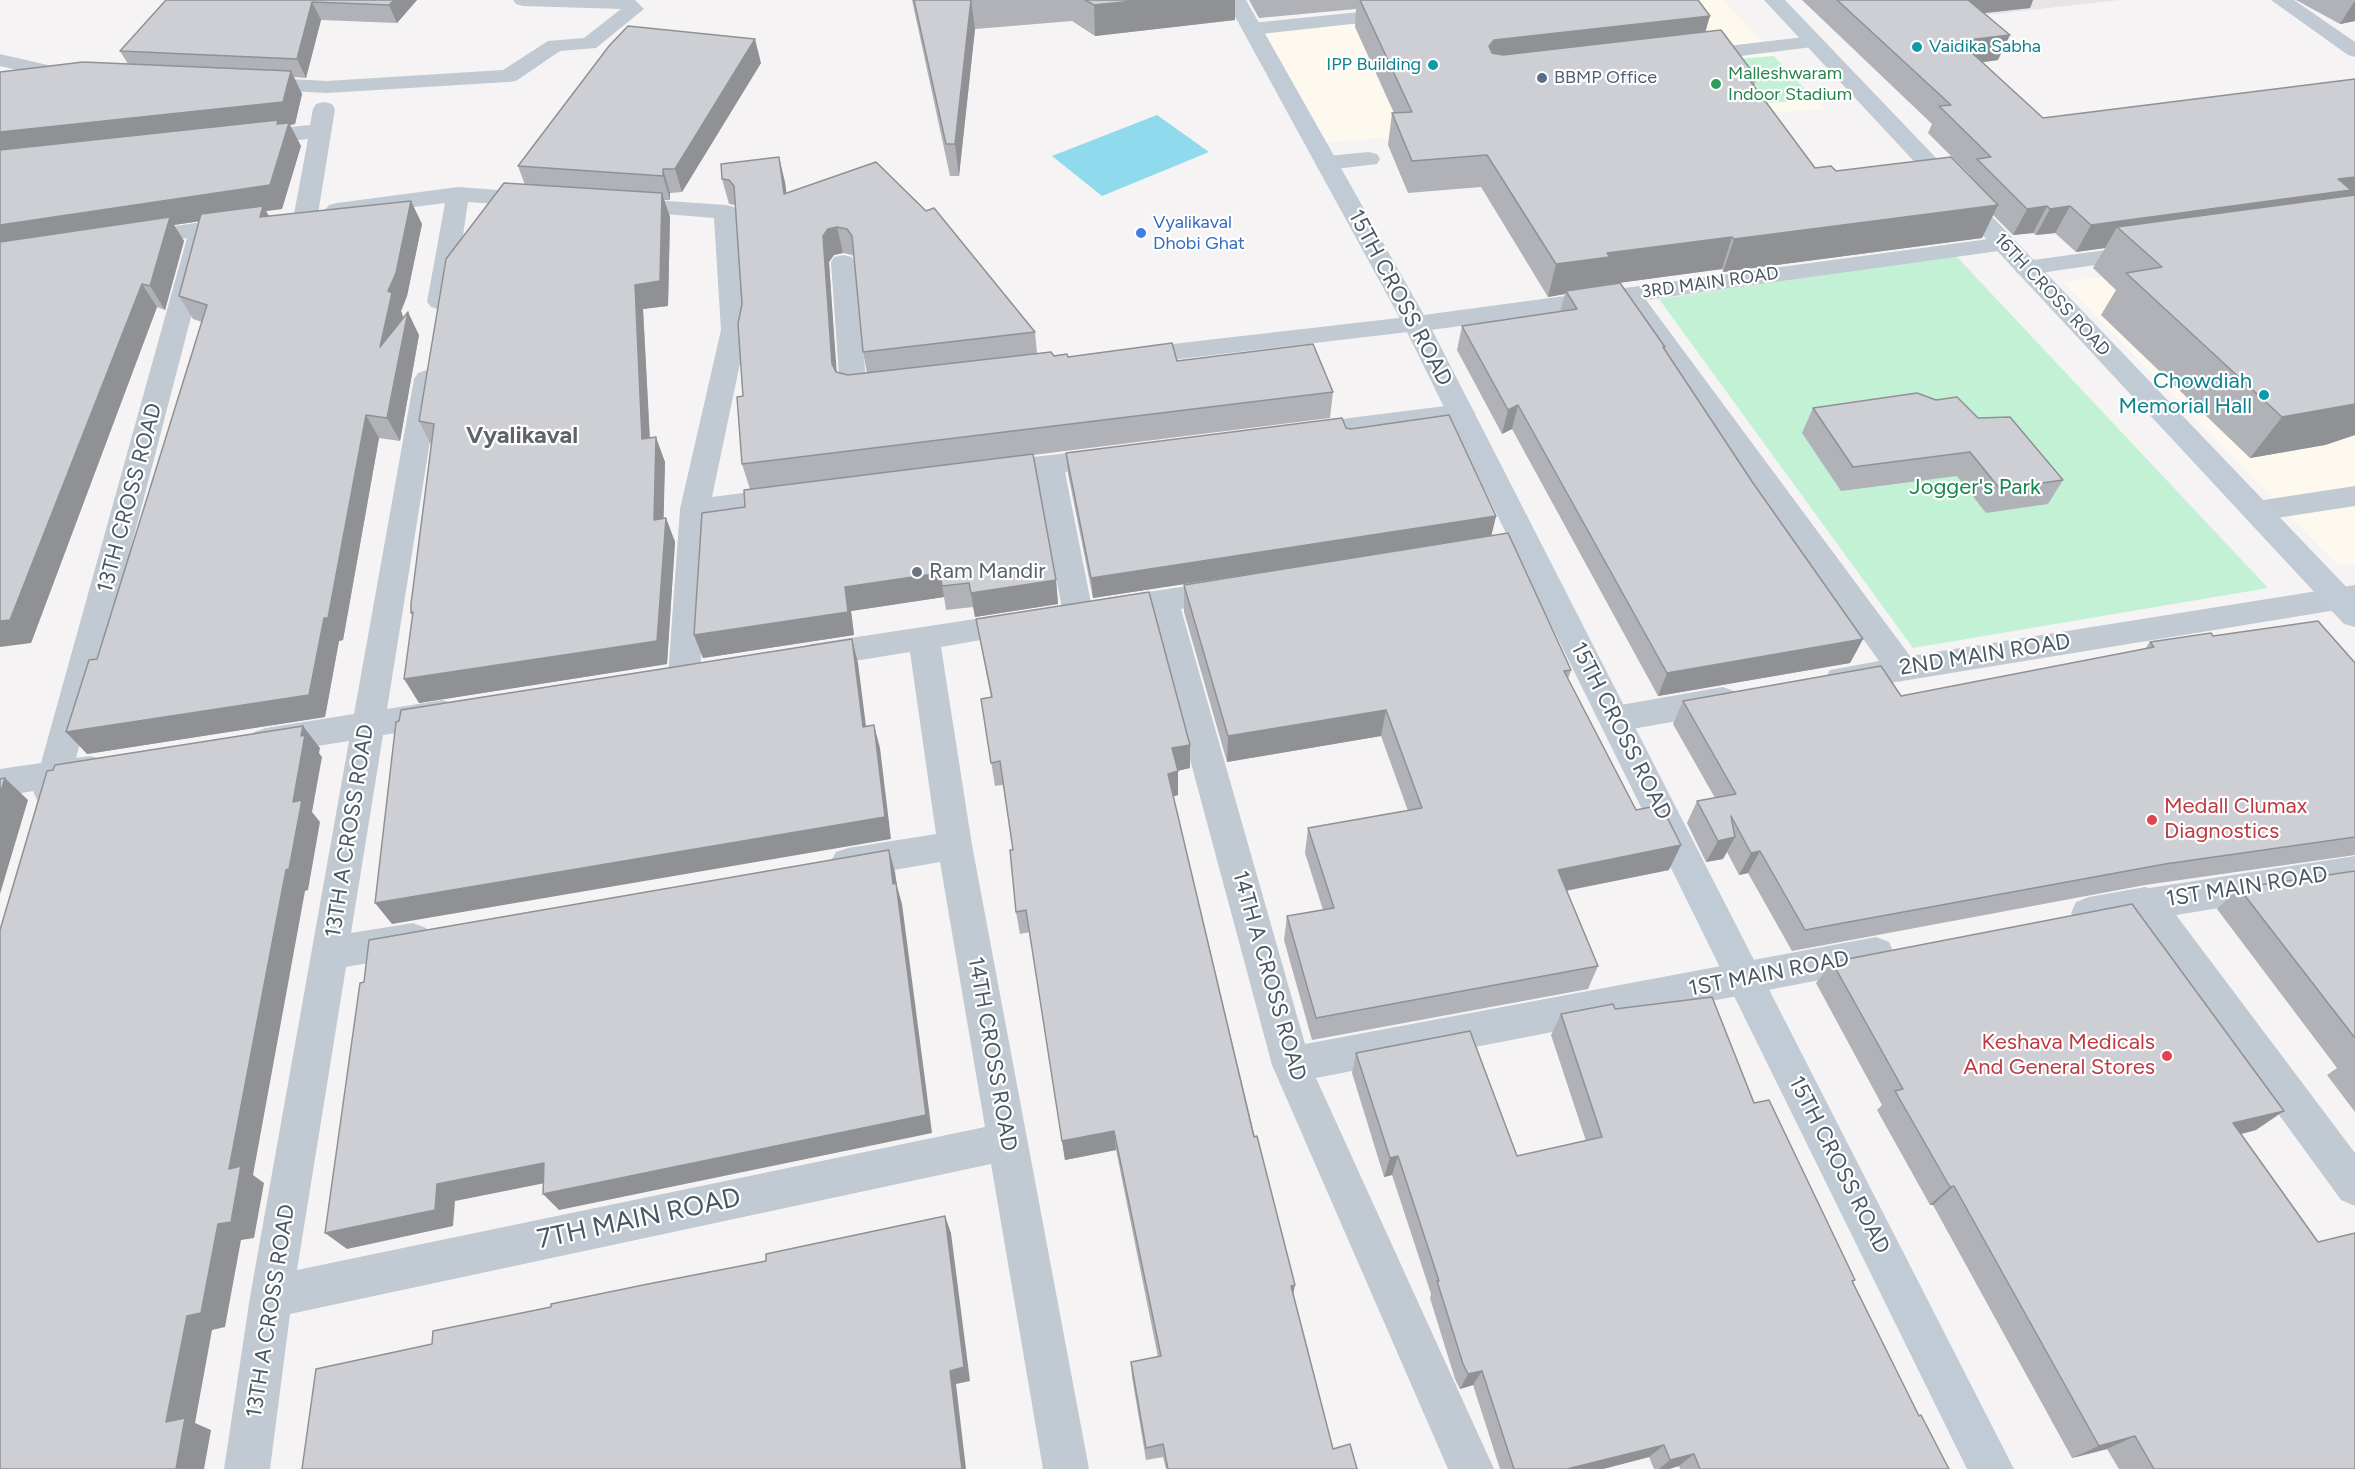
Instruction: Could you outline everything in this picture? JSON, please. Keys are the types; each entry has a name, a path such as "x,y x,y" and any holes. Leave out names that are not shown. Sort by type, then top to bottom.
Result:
{"street":[{"path":"232,82 327,87 508,76 555,45 589,44 634,9 626,3 523,0"},
{"name":"15TH CROSS ROAD","path":"1236,0 1416,324 1991,1469"},
{"name":"16TH CROSS ROAD","path":"1774,0 2257,512 2350,604"},
{"path":"2281,0 2355,51"},
{"path":"1252,28 1415,12"},
{"path":"1672,58 1813,42"},
{"path":"0,60 66,75 101,76"},
{"path":"21,85 66,75"},
{"path":"327,87 320,131 295,215 458,194 559,201"},
{"path":"225,141 320,131"},
{"path":"1328,163 1369,159"},
{"name":"13TH A CROSS ROAD","path":"247,1469 271,1297 458,194"},
{"path":"595,203 726,212 734,330 695,509 672,677 718,670"},
{"name":"13TH CROSS ROAD","path":"42,819 214,228 112,243"},
{"name":"3RD MAIN ROAD","path":"1099,361 1416,324 2004,244"},
{"path":"2026,268 2167,248"},
{"path":"843,262 853,390 900,384"},
{"path":"1628,294 1902,668"},
{"path":"1273,437 1461,413"},
{"path":"966,475 1131,454"},
{"path":"1049,465 1078,614"},
{"path":"695,509 813,494"},
{"path":"2257,512 2355,496"},
{"path":"1492,550 1528,544"},
{"path":"787,659 1257,586"},
{"name":"14TH A CROSS ROAD","path":"1162,601 1291,1065 1471,1469"},
{"name":"2ND MAIN ROAD","path":"1810,684 1902,668 2350,604"},
{"name":"14TH CROSS ROAD","path":"924,638 956,845 1066,1469"},
{"path":"1615,719 1753,694"},
{"path":"240,745 473,708"},
{"path":"0,783 113,765"},
{"path":"814,869 956,845"},
{"name":"1ST MAIN ROAD","path":"2051,920 2145,902 2355,870"},
{"path":"2145,902 2355,1186"},
{"path":"330,953 448,933"},
{"name":"1ST MAIN ROAD","path":"1291,1065 1910,947"},
{"name":"7TH MAIN ROAD","path":"271,1297 1008,1141"}],"shaded area":[{"name":"BBMP Office","path":"1552,0 1723,0 1824,109 1326,142 1264,31"},
{"path":"1959,0 2119,0 1977,16"},
{"name":"Chowdiah Memorial Hall","path":"2355,243 2355,563 2339,566 2063,282"}],"green space":[{"name":"Malleshwaram Indoor Stadium","path":"1774,56 1815,100 1649,110 1621,68"},
{"name":"Jogger's Park","path":"1956,256 2268,588 1913,648 1659,299"}],"water":[{"path":"1157,115 1209,152 1102,196 1052,156"}],"building":[{"path":"166,0 394,0 389,5 312,2 297,59 120,51"},
{"path":"914,0 971,0 955,144 946,144"},
{"path":"1085,0 1143,0 1094,5"},
{"path":"1360,0 1698,0 1710,16 1494,40 1489,46 1492,53 1503,55 1721,30 1757,78 1748,78 1815,168 1831,166 1836,171 1951,157 1998,205 1607,253 1610,257 1556,264 1487,155 1412,161 1392,113 1412,112"},
{"path":"1837,0 1968,0 2010,35 1959,41 2043,118 2355,79 2355,177 2338,179 2351,190 2091,225 2070,206 2027,209 1977,159 1991,157 1939,106 1951,105"},
{"path":"628,26 755,39 675,169 663,169 663,176 518,166 609,46"},
{"path":"83,62 291,71 283,102 0,132 0,72"},
{"path":"278,120 277,124 289,123 270,185 0,225 0,150"},
{"path":"779,157 784,194 876,162 926,211 934,208 1035,332 863,352 852,236 847,229 837,227 828,229 823,236 832,364 836,372 848,375 1051,352 1054,356 1067,354 1068,357 1172,343 1177,361 1313,344 1333,392 742,464 737,397 743,396 738,324 742,304 734,186 729,180 722,179 721,164"},
{"path":"504,183 662,193 660,281 635,285 642,439 656,437 654,520 666,518 657,641 404,679 413,612 411,613 411,604 434,424 419,421 446,259"},
{"path":"2355,195 2355,404 2282,417 2126,273 2162,267 2117,227"},
{"path":"411,201 396,273 388,291 392,293 380,347 408,312 387,418 366,415 328,618 324,618 309,695 66,732 89,660 97,659 207,305 179,296 201,214 263,206 260,217"},
{"path":"170,217 150,286 142,284 10,620 0,621 0,242"},
{"path":"1620,283 1665,347 1663,347 1753,483 1863,639 1667,673 1518,405 1508,410 1462,326 1577,309 1566,291"},
{"path":"1917,393 1936,400 1957,397 1978,418 2010,417 2063,480 2000,489 1970,452 1853,467 1813,408"},
{"path":"1449,415 1496,516 1091,578 1066,453 1342,418 1346,428 1351,429"},
{"path":"1033,454 1056,580 971,593 969,583 942,586 940,573 845,587 848,612 694,635 702,513 745,507 744,490"},
{"path":"1508,533 1571,670 1564,671 1636,810 1661,805 1681,845 1558,870 1598,966 1316,1018 1287,916 1334,908 1308,828 1422,808 1386,710 1228,736 1184,585"},
{"path":"1149,592 1190,745 1172,748 1178,771 1168,774 1254,1137 1257,1136 1295,1285 1291,1286 1333,1449 1350,1444 1357,1469 1168,1469 1163,1444 1146,1448 1131,1362 1161,1356 1114,1131 1062,1141 1026,910 1016,912 1010,850 1013,850 1000,761 991,763 981,699 992,697 976,619"},
{"path":"2318,621 2355,663 2355,837 2165,864 1805,930 1760,851 1751,853 1731,816 1735,837 1718,841 1697,801 1736,794 1683,701 1881,666 1901,696 2154,647 2150,642 2211,633 2213,636"},
{"path":"852,639 863,727 874,725 885,817 375,903 396,722 399,721 401,710"},
{"path":"303,726 301,736 305,735 293,802 302,800 289,869 286,870 229,1169 241,1166 231,1222 218,1224 201,1313 187,1316 166,1422 185,1418 176,1469 0,1469 0,930 47,771 53,770 55,765"},
{"path":"5,778 0,794 0,779"},
{"path":"889,850 893,884 896,883 926,1115 543,1194 544,1163 437,1184 435,1210 325,1233 360,983 364,982 369,940"},
{"path":"2355,871 2355,1038 2239,888"},
{"path":"2132,904 2284,1111 2233,1123 2318,1242 2355,1233 2355,1469 2154,1469 2135,1436 2099,1446 1954,1186 1950,1187 1895,1091 1903,1089 1832,962"},
{"path":"1712,997 1754,1103 1769,1100 1855,1280 1852,1281 1919,1416 1921,1415 1949,1469 1700,1469 1694,1454 1670,1460 1664,1445 1567,1469 1514,1469 1482,1371 1468,1374 1463,1364 1437,1281 1439,1281 1398,1156 1390,1158 1356,1053 1470,1031 1517,1156 1602,1137 1561,1014 1613,1004 1615,1009"},
{"path":"945,1216 964,1367 950,1371 962,1469 302,1469 316,1369 432,1344 433,1331 551,1307 551,1304 766,1261 766,1254"}],"place":[{"name":"Vaidika Sabha","path":"1917,47"},
{"name":"IPP Building","path":"1433,65"},
{"name":"BBMP Office","path":"1542,78"},
{"name":"Malleshwaram Indoor Stadium","path":"1716,84"},
{"name":"Vyalikaval Dhobi Ghat","path":"1141,233"},
{"name":"Chowdiah Memorial Hall","path":"2264,395"},
{"name":"Ram Mandir","path":"917,572"},
{"name":"Medall Clumax Diagnostics","path":"2152,820"},
{"name":"Keshava Medicals And General Stores","path":"2167,1056"}],"district":[{"name":"Vyalikaval","path":"522,436"}]}
